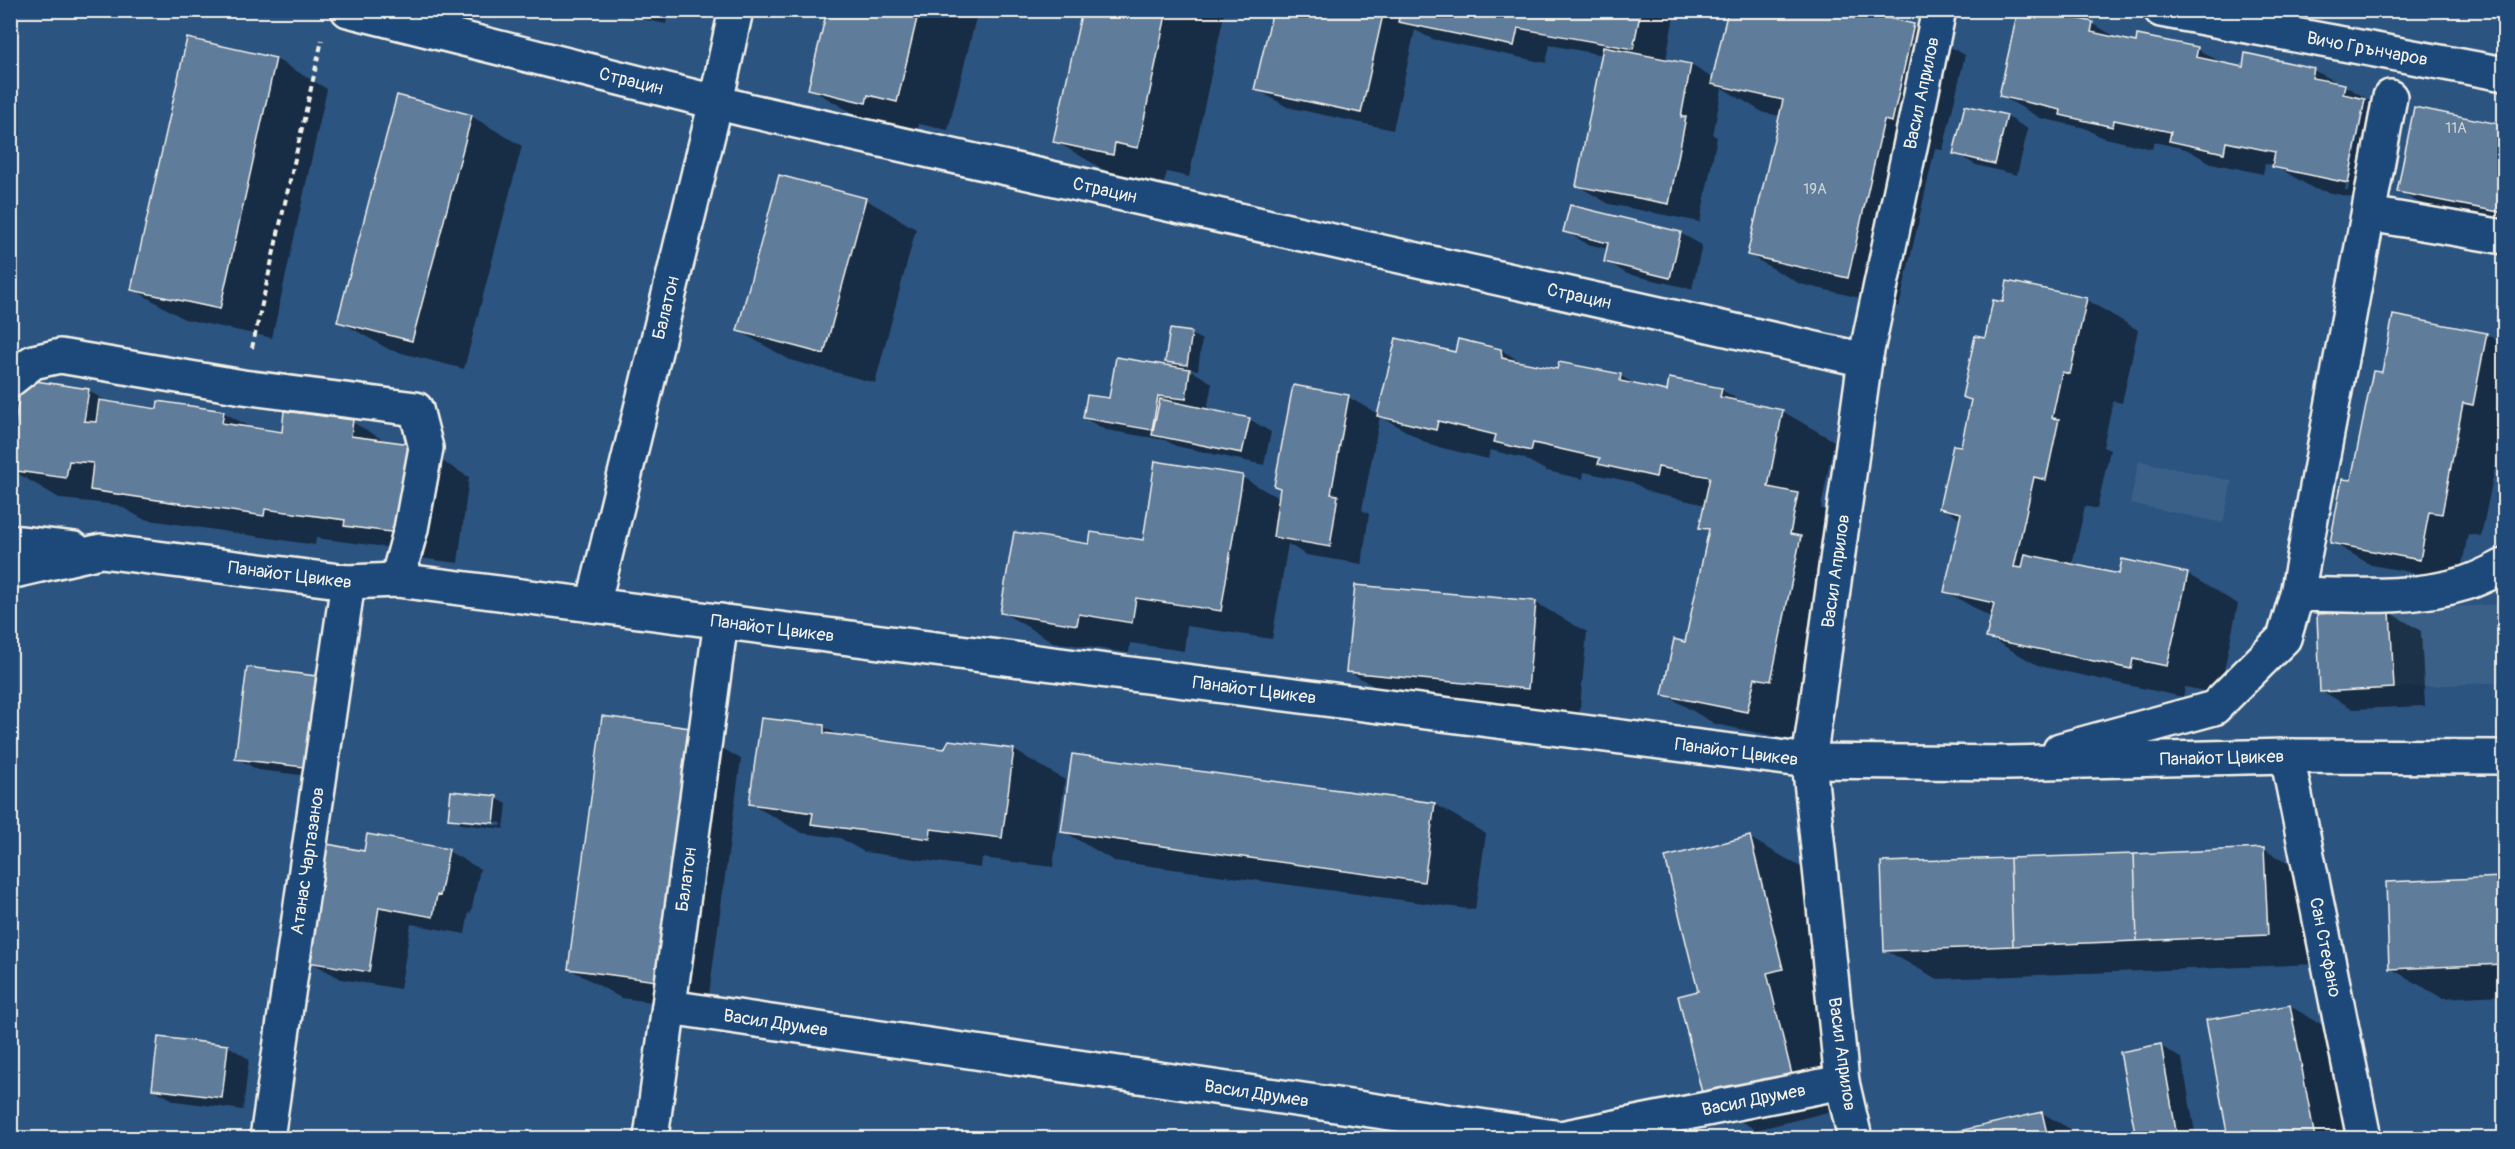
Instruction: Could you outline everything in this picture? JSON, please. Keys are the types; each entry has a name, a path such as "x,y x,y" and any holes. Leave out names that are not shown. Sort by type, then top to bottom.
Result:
{"street":[{"name":"Страцин","path":"348,10 716,102 1865,360"},
{"name":"Балатон","path":"593,605 716,102 736,10"},
{"name":"Васил Априлов","path":"1855,1138 1842,1082 1809,761 1865,360 1939,10"},
{"name":"Вичо Грънчаров","path":"2161,10 2505,75"},
{"path":"2008,763 2214,708 2284,638 2297,594 2390,97"},
{"path":"2369,214 2505,237"},
{"path":"10,380 33,362 60,356 243,387 416,409 426,448 411,530 397,580"},
{"path":"10,542 102,551"},
{"name":"Панайот Цвикев","path":"10,572 102,551 348,582 397,580 1809,761 2008,763 2287,756 2505,757"},
{"path":"2297,594 2373,595 2420,592 2466,583 2505,566"},
{"name":"Атанас Чартазанов","path":"267,1138 348,582"},
{"name":"Балатон","path":"651,1138 721,621"},
{"name":"Сан Стефано","path":"2287,756 2364,1138"},
{"name":"Васил Друмев","path":"669,1007 1561,1138 1842,1082"}],"path":[{"path":"243,387 324,33"}],"shaded area":[{"path":"2139,461 2232,481 2223,523 2130,503"},
{"path":"2504,604 2504,682 2394,688 2390,611"}],"building":[{"path":"827,10 919,10 897,102 868,95 866,103 808,89"},
{"path":"1082,10 1167,10 1138,148 1115,143 1113,155 1053,142"},
{"path":"1273,10 1384,10 1361,113 1254,90"},
{"path":"1401,10 1641,10 1633,49 1518,28 1514,46 1398,22"},
{"path":"1728,10 1853,10 1914,24 1892,122 1884,120 1848,278 1747,255 1783,100 1711,84"},
{"path":"2018,10 2039,10 2093,22 2091,32 2136,42 2137,35 2198,47 2196,57 2243,67 2245,53 2314,68 2312,78 2345,84 2343,94 2365,99 2348,183 2272,167 2275,152 2226,142 2224,153 2169,141 2171,132 2114,120 2113,127 2060,115 2061,110 1999,96"},
{"path":"187,38 276,58 220,309 131,290"},
{"path":"1603,47 1691,64 1681,117 1686,117 1669,204 1576,186"},
{"path":"397,95 472,115 412,341 337,322"},
{"path":"1965,105 2007,115 1995,164 1953,154"},
{"path":"2414,107 2504,125 2504,213 2397,192"},
{"path":"779,175 866,198 824,354 737,331"},
{"path":"1570,205 1681,232 1670,278 1604,262 1608,243 1563,232"},
{"path":"2007,281 2087,298 2070,374 2062,372 2052,418 2059,419 2046,480 2034,477 2014,567 2022,568 2025,554 2119,574 2122,559 2188,573 2167,666 2133,659 2131,669 1986,638 1994,603 1944,592 1961,513 1939,508 1953,445 1961,446 1971,400 1962,397 1975,336 1985,338 1993,300 2003,302"},
{"path":"2393,315 2487,333 2473,405 2463,403 2442,514 2429,512 2420,560 2330,543 2342,479 2351,480 2373,371 2382,372"},
{"path":"1170,329 1192,332 1187,365 1165,362"},
{"path":"1396,338 1455,352 1458,339 1501,349 1502,358 1557,369 1559,362 1621,374 1620,381 1667,391 1669,378 1722,388 1720,397 1783,410 1768,487 1798,493 1790,534 1801,536 1771,681 1755,678 1747,712 1662,695 1674,639 1685,642 1709,529 1699,528 1710,477 1658,467 1656,477 1598,464 1600,458 1533,443 1531,451 1494,442 1496,435 1438,421 1436,430 1377,416"},
{"path":"1116,357 1190,369 1186,399 1158,396 1152,430 1083,418 1087,395 1109,398"},
{"path":"22,379 89,389 84,421 96,422 99,400 157,409 158,401 224,411 222,423 282,432 284,411 353,420 351,436 418,445 406,534 344,526 345,520 265,509 264,516 90,490 93,463 69,461 66,478 10,470 10,454"},
{"path":"1293,385 1349,395 1331,494 1338,495 1330,547 1273,537 1280,488 1274,486"},
{"path":"1160,399 1250,418 1242,453 1152,435"},
{"path":"1155,461 1243,475 1221,611 1136,598 1132,623 1079,614 1077,625 1000,613 1014,532 1089,544 1091,532 1143,540"},
{"path":"1355,585 1536,601 1528,689 1346,672"},
{"path":"2390,611 2394,688 2320,692 2317,614"},
{"path":"247,667 316,676 304,767 235,759"},
{"path":"602,716 690,728 656,981 568,969"},
{"path":"761,718 824,725 824,733 944,749 949,740 1014,749 1002,838 931,829 930,839 811,824 813,813 749,804"},
{"path":"1072,754 1435,803 1424,882 1061,832"},
{"path":"451,791 497,796 494,823 448,819"},
{"path":"367,834 449,849 440,896 437,895 433,917 379,907 369,972 307,962 327,844 364,851"},
{"path":"1750,836 1783,969 1767,973 1793,1079 1704,1101 1678,996 1698,991 1665,857"},
{"path":"2264,848 2268,935 2137,941 2134,854"},
{"path":"2134,854 2137,941 2013,946 2010,858"},
{"path":"2010,858 2013,946 1884,951 1881,862"},
{"path":"2503,877 2504,964 2389,969 2386,882"},
{"path":"2290,1005 2315,1138 2228,1138 2206,1020"},
{"path":"158,1037 228,1045 222,1098 152,1089"},
{"path":"2161,1044 2176,1131 2136,1138 2120,1052"},
{"path":"2042,1112 2048,1138 1961,1138 1959,1131"},
{"path":"140,1132 190,1138 139,1138"}]}
